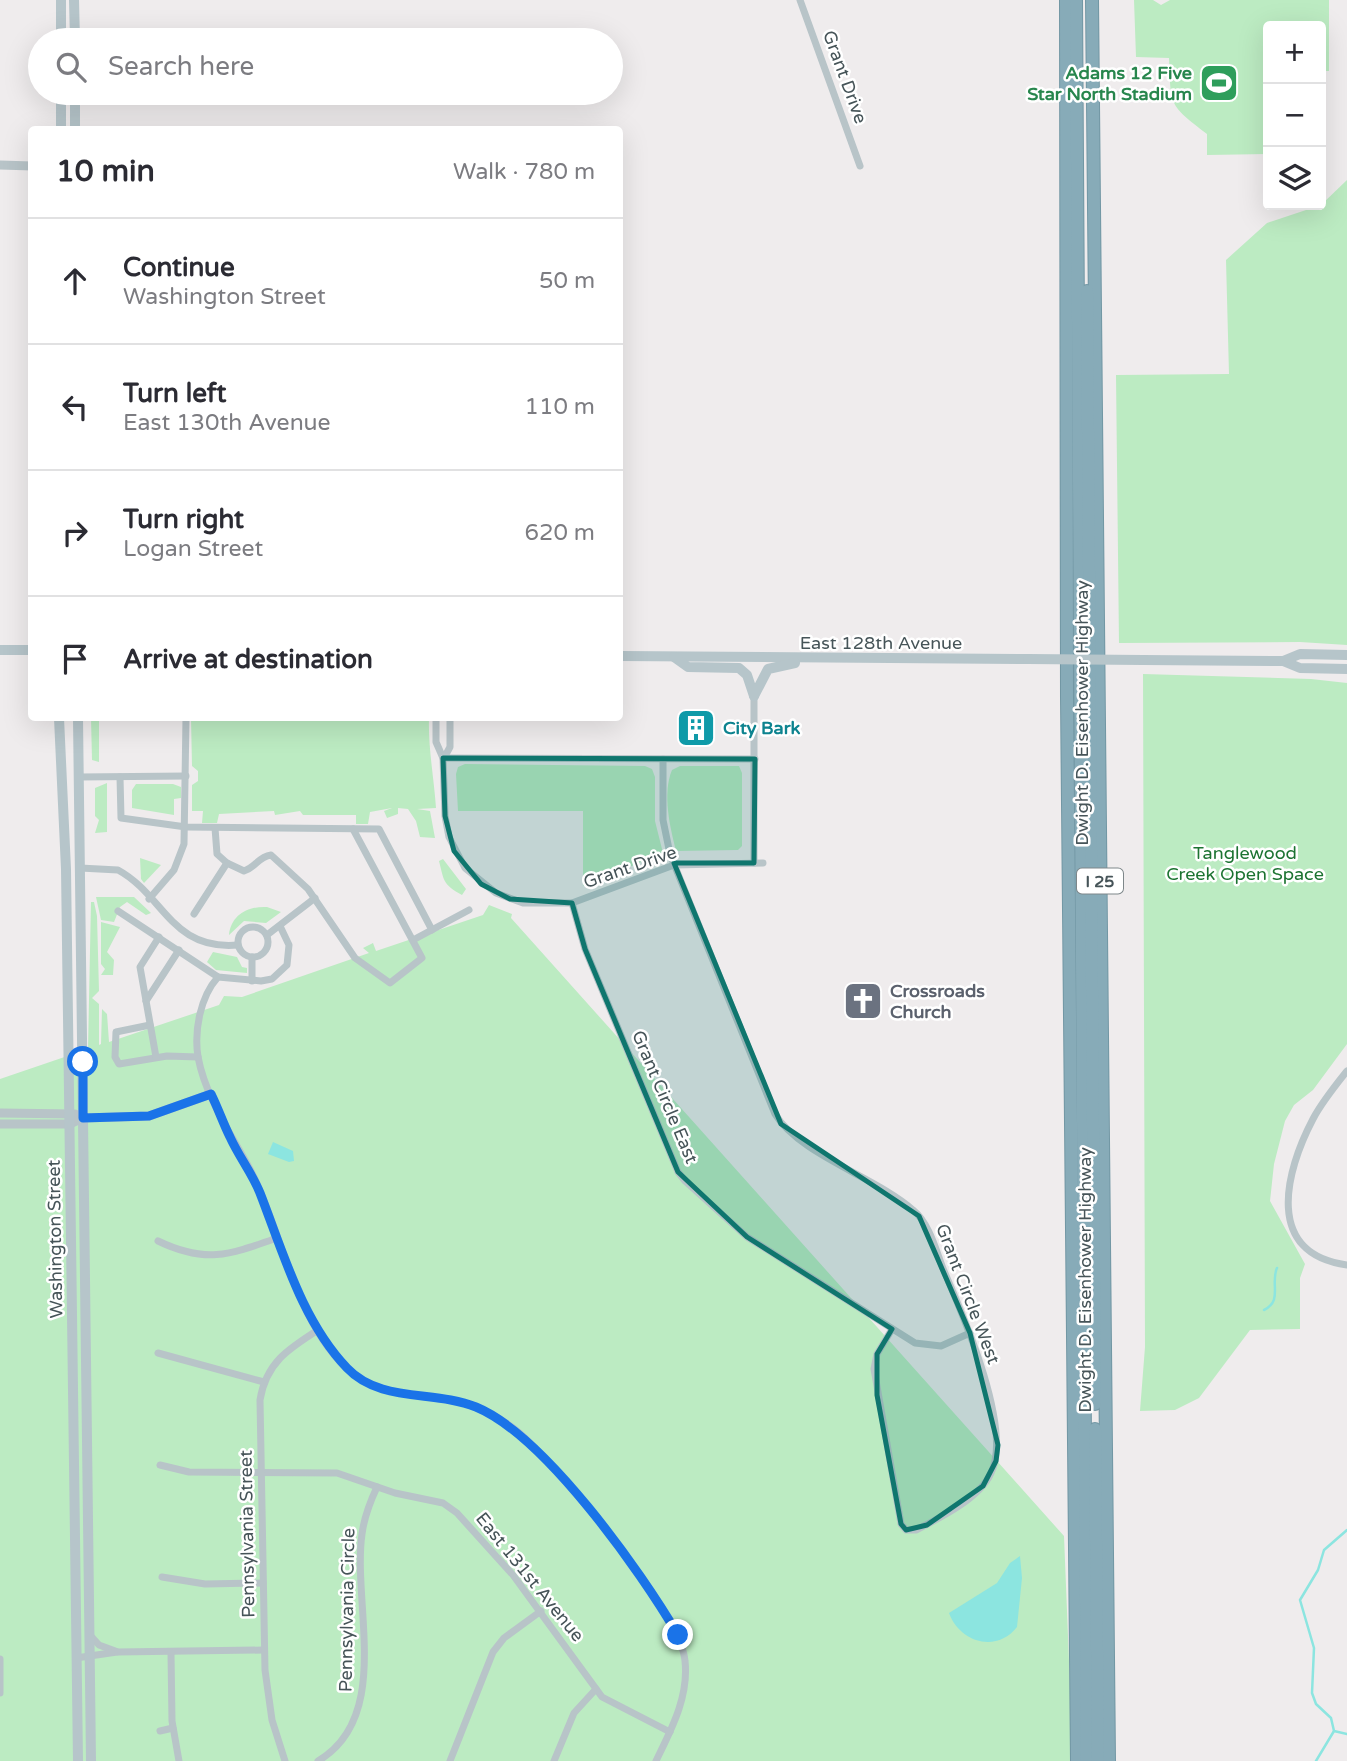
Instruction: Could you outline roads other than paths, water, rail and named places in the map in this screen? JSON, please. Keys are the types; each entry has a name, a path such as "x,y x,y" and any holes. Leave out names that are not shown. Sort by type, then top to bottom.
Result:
{"highway":[{"name":"Dwight D. Eisenhower Highway","path":"1066,0 1066,657 1077,1761"},
{"path":"1076,0 1087,1761"},
{"path":"1085,0 1098,1761"},
{"name":"Dwight D. Eisenhower Highway","path":"1092,0 1109,1761"}],"main road":[{"path":"61,0 61,28"},
{"path":"74,0 75,28"},
{"path":"61,105 61,126"},
{"path":"75,105 75,126"},
{"path":"0,650 28,650"},
{"path":"1283,661 1300,654 1347,655"},
{"name":"East 128th Avenue","path":"623,656 1283,661"},
{"path":"674,657 688,667 739,668 750,680 754,696"},
{"path":"754,696 768,670 819,658"},
{"path":"1283,661 1300,668 1347,669"},
{"name":"Washington Street","path":"59,721 66,869 78,1761"},
{"name":"Washington Street","path":"78,721 91,1761"},
{"path":"66,869 80,869"}],"street":[{"name":"Grant Drive","path":"800,0 860,166"},
{"path":"0,165 28,166"},
{"path":"754,696 754,863"},
{"path":"149,899 163,885 180,858 186,827 186,721"},
{"name":"Grant Drive","path":"436,721 437,747 443,758 446,827 454,851 465,868 489,890 509,899 523,903 572,903 674,865 763,863"},
{"name":"Grant Drive","path":"443,758 449,750 450,721"},
{"path":"443,758 755,759"},
{"name":"Grant Circle West","path":"663,759 663,820 674,865 781,1124 790,1133 895,1198 919,1216 981,1361 998,1445 996,1461 987,1480 975,1492 926,1525 906,1530 901,1524 874,1382 877,1354 892,1329"},
{"path":"79,777 186,776"},
{"path":"120,777 121,818 186,827 379,829 432,930"},
{"path":"215,828 217,853 227,863 244,871 251,869 261,856 271,855 315,898 355,958 390,983 421,962 413,940 353,829"},
{"path":"194,914 227,863"},
{"path":"80,869 118,870 170,921 196,939 210,944 239,945"},
{"path":"267,935 315,898"},
{"name":"Grant Circle East","path":"572,903 585,949 678,1172 685,1181 747,1237 915,1343 941,1346 970,1333"},
{"path":"413,940 469,910"},
{"path":"118,911 218,977 252,981 272,979 287,965 289,945 280,926"},
{"path":"248,928 261,929 267,935 268,944 264,952 252,957 242,952 239,945 242,933 248,928"},
{"path":"156,1057 140,967 159,937"},
{"path":"146,1001 179,950"},
{"path":"252,957 252,981"},
{"path":"218,977 211,986 200,1017 196,1039 198,1057 231,1140 251,1172 318,1330 347,1368 375,1387 441,1397 473,1406 503,1421 530,1442 608,1534 678,1635 683,1649 686,1677 680,1706 656,1761"},
{"path":"150,1025 117,1032 115,1057 119,1064 156,1057 198,1057"},
{"path":"1347,1071 1313,1119 1287,1189 1289,1219 1302,1243 1322,1259 1347,1265"},
{"path":"0,1124 70,1124 83,1118 149,1116 211,1094"},
{"path":"0,1113 70,1112 83,1118"},
{"path":"158,1241 184,1253 213,1256 240,1251 277,1238"},
{"name":"Pennsylvania Street","path":"285,1761 272,1720 264,1650 260,1400 264,1382 281,1354 318,1330"},
{"path":"158,1353 264,1382"},
{"name":"East 131st Avenue","path":"160,1465 189,1472 324,1471 377,1488 431,1498 453,1509 541,1611 596,1689 613,1704 670,1732"},
{"name":"Pennsylvania Circle","path":"318,1761 346,1736 361,1702 361,1543 367,1514 377,1488"},
{"path":"162,1577 205,1584 263,1583"},
{"path":"450,1761 493,1652 512,1632 541,1611"},
{"path":"89,1635 99,1644 118,1652"},
{"path":"76,1658 118,1652 264,1650"},
{"path":"170,1653 173,1728 179,1761"},
{"path":"0,1659 0,1693"},
{"path":"554,1761 573,1713 596,1689"},
{"path":"160,1731 173,1728"}],"water":[{"path":"273,1142 293,1151 294,1161 289,1162 268,1154"},
{"path":"1020,1556 1022,1578 1017,1627 1009,1635 990,1642 980,1641 961,1632 949,1613 997,1583 1010,1563"}],"waterway":[{"path":"1264,1310 1275,1297 1277,1268"},
{"path":"1316,1761 1334,1731 1331,1718 1316,1704 1312,1693 1314,1648 1300,1600 1318,1570 1324,1550 1347,1530"},
{"path":"1334,1731 1347,1734"}],"place":[{"name":"Adams 12 Five Star North Stadium","path":"1219,83"},
{"name":"City Bark","path":"696,728"},
{"name":"Crossroads Church","path":"863,1001"}],"park label":[{"name":"Tanglewood Creek Open Space","path":"1245,863"}]}
